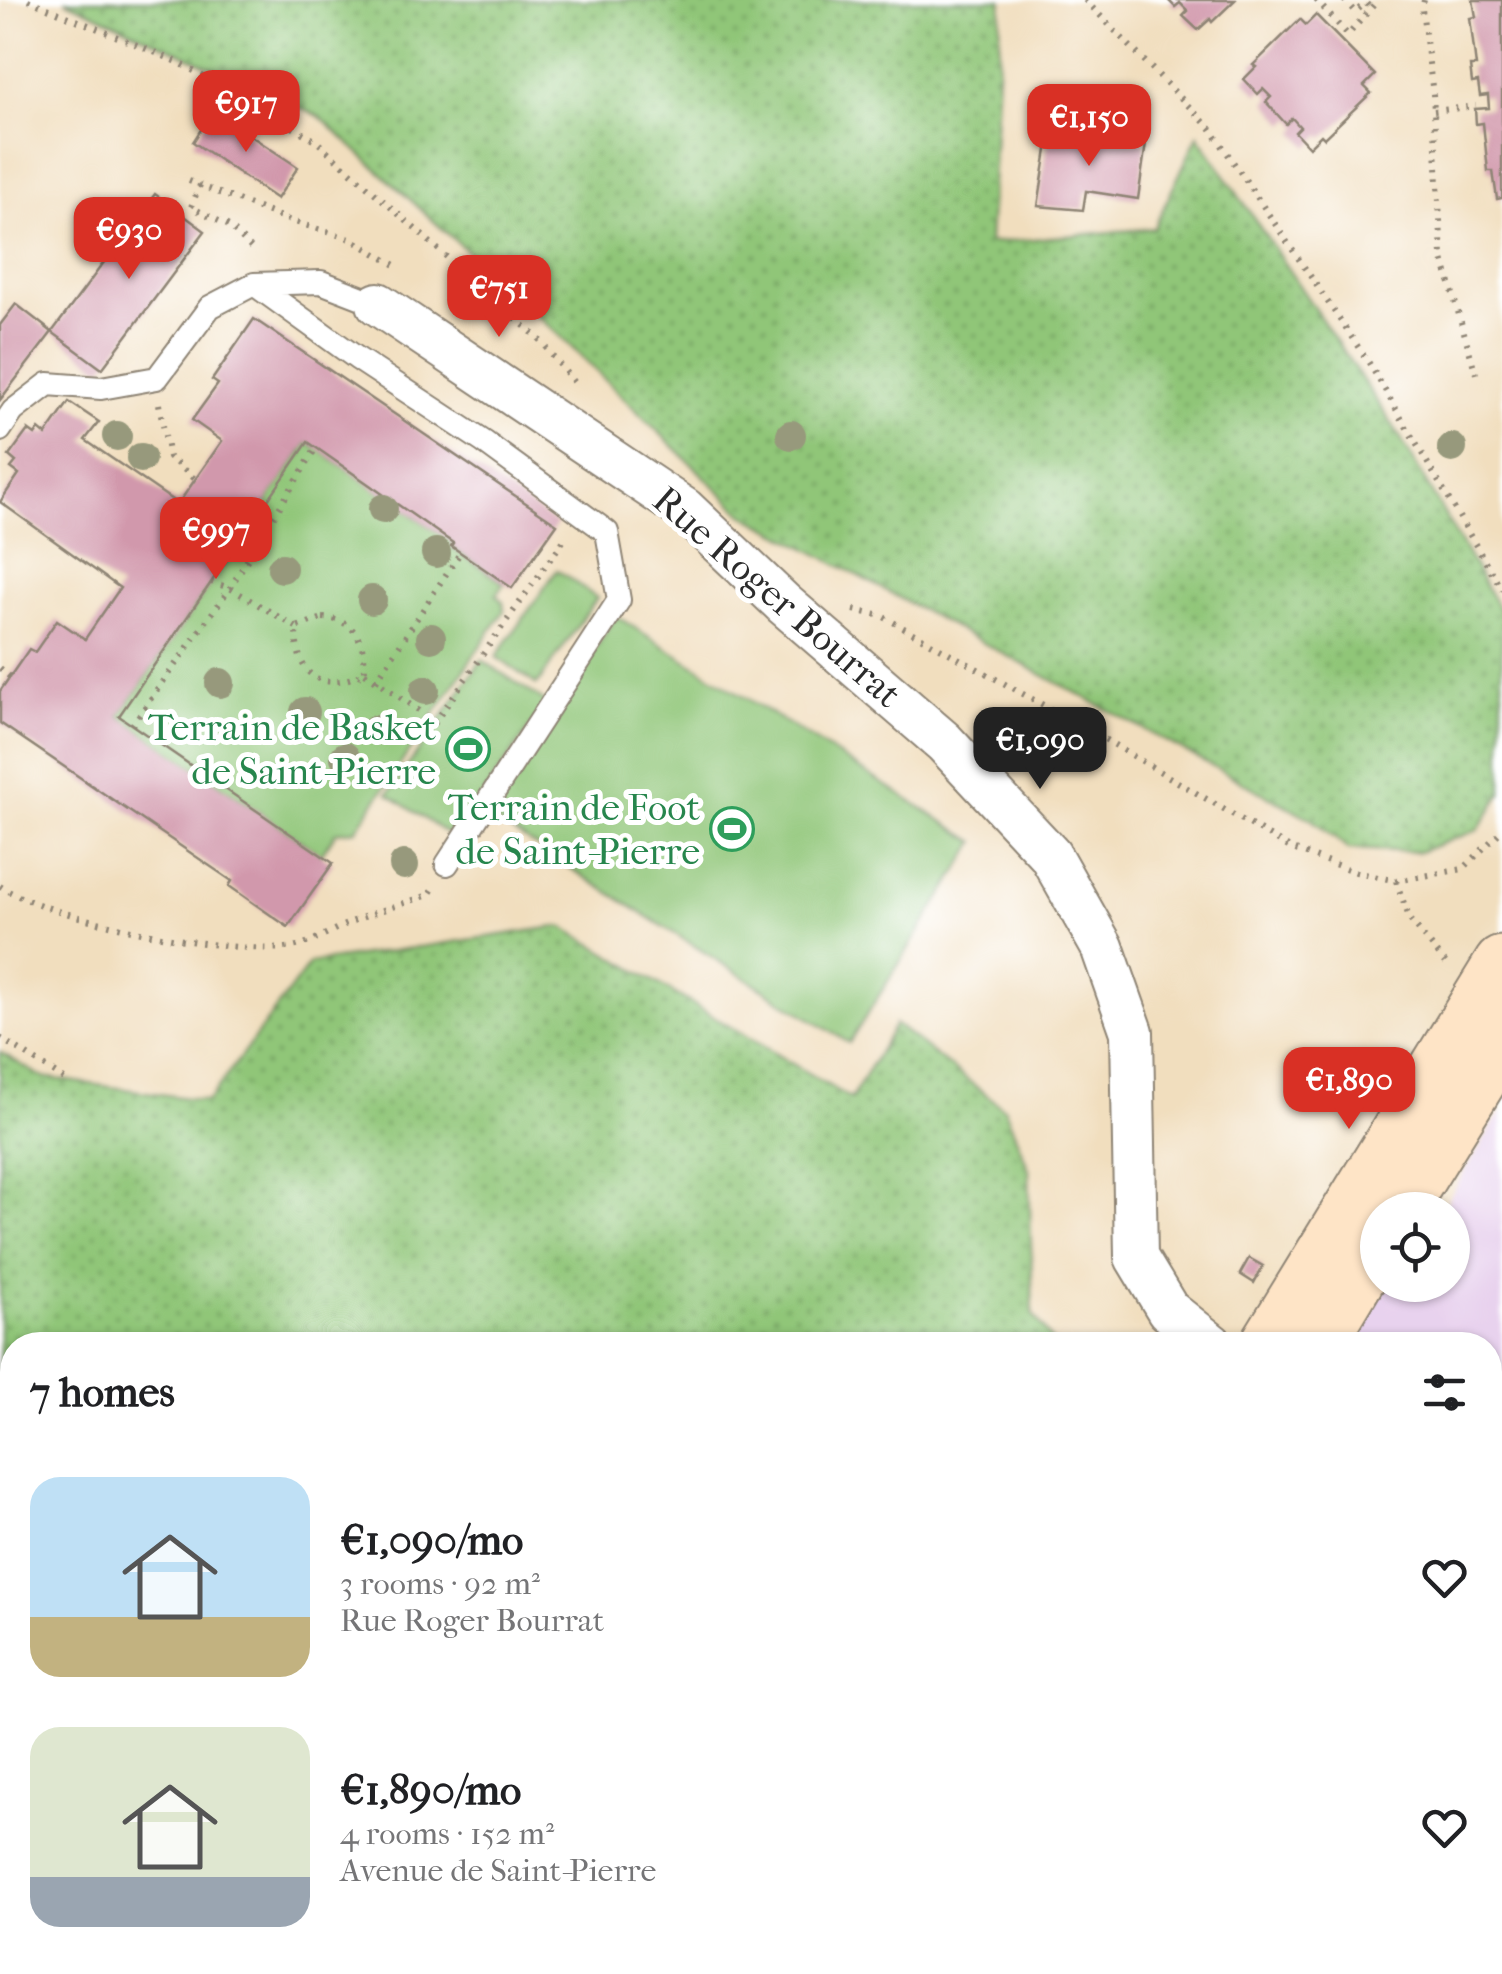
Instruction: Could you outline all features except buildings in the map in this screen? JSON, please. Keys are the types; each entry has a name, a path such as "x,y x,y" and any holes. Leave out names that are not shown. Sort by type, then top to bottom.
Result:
{"street":[{"name":"Rue Roger Bourrat","path":"378,304 684,509 784,604 944,742 1050,856 1102,947 1132,1032 1136,1257 1168,1310 1196,1332"},
{"path":"1385,1192 1496,999"},
{"path":"1306,1332 1360,1236"},
{"path":"1307,1332 1360,1266"}],"lane":[{"path":"0,430 13,412 48,384 101,388 156,378 210,307 254,284 321,282 378,304"},
{"path":"254,284 608,532 619,600 446,864"}],"path":[{"path":"28,0 178,62 315,140 538,338 587,399"},
{"path":"1085,0 1211,129 1368,363 1502,590"},
{"path":"1316,0 1348,35 1378,0"},
{"path":"1344,0 1355,12 1366,3 1371,8"},
{"path":"1424,0 1442,256 1476,374"},
{"path":"1434,111 1476,106"},
{"path":"189,181 291,221 351,239 404,270"},
{"path":"200,185 191,206 228,226 261,257"},
{"path":"443,295 456,303 518,319"},
{"path":"156,378 168,457 195,479"},
{"path":"132,725 230,588 316,448"},
{"path":"364,673 435,722 582,514"},
{"path":"376,681 460,553"},
{"path":"212,582 230,588 296,627 323,618 349,625 364,648 364,673"},
{"path":"851,610 882,616 1101,736 1290,848 1356,872 1396,880 1463,869 1502,830"},
{"path":"296,627 297,653 301,666 311,676 337,682 364,673"},
{"path":"0,668 10,677"},
{"path":"0,886 15,896 82,918 219,947 294,947 354,920 429,895 446,864"},
{"path":"1396,880 1410,920 1452,971 1496,999"},
{"path":"0,1038 66,1080"}],"shaded area":[{"path":"1502,1110 1502,1332 1362,1332 1361,1321 1375,1302 1470,1302 1470,1192 1453,1192"}],"green space":[{"path":"65,0 1002,0 989,243 1154,228 1198,135 1396,430 1502,615 1502,793 1478,830 1419,852 1348,849 1311,819 743,514 566,342 320,117"},
{"path":"308,442 504,583 496,595 503,602 504,611 356,830 336,832 321,855 119,716"},
{"path":"557,570 597,598 537,685 496,657"},
{"name":"Terrain de Foot de Saint-Pierre","path":"616,616 976,842 849,1043 489,817"},
{"name":"Terrain de Basket de Saint-Pierre","path":"482,660 547,703 453,838 388,794"},
{"path":"562,926 851,1099 895,1024 1005,1109 1029,1169 1033,1315 1045,1332 0,1332 0,1052 42,1077 208,1101 310,963"}],"place":[{"name":"Terrain de Basket de Saint-Pierre","path":"468,749"},
{"name":"Terrain de Foot de Saint-Pierre","path":"732,829"}]}
